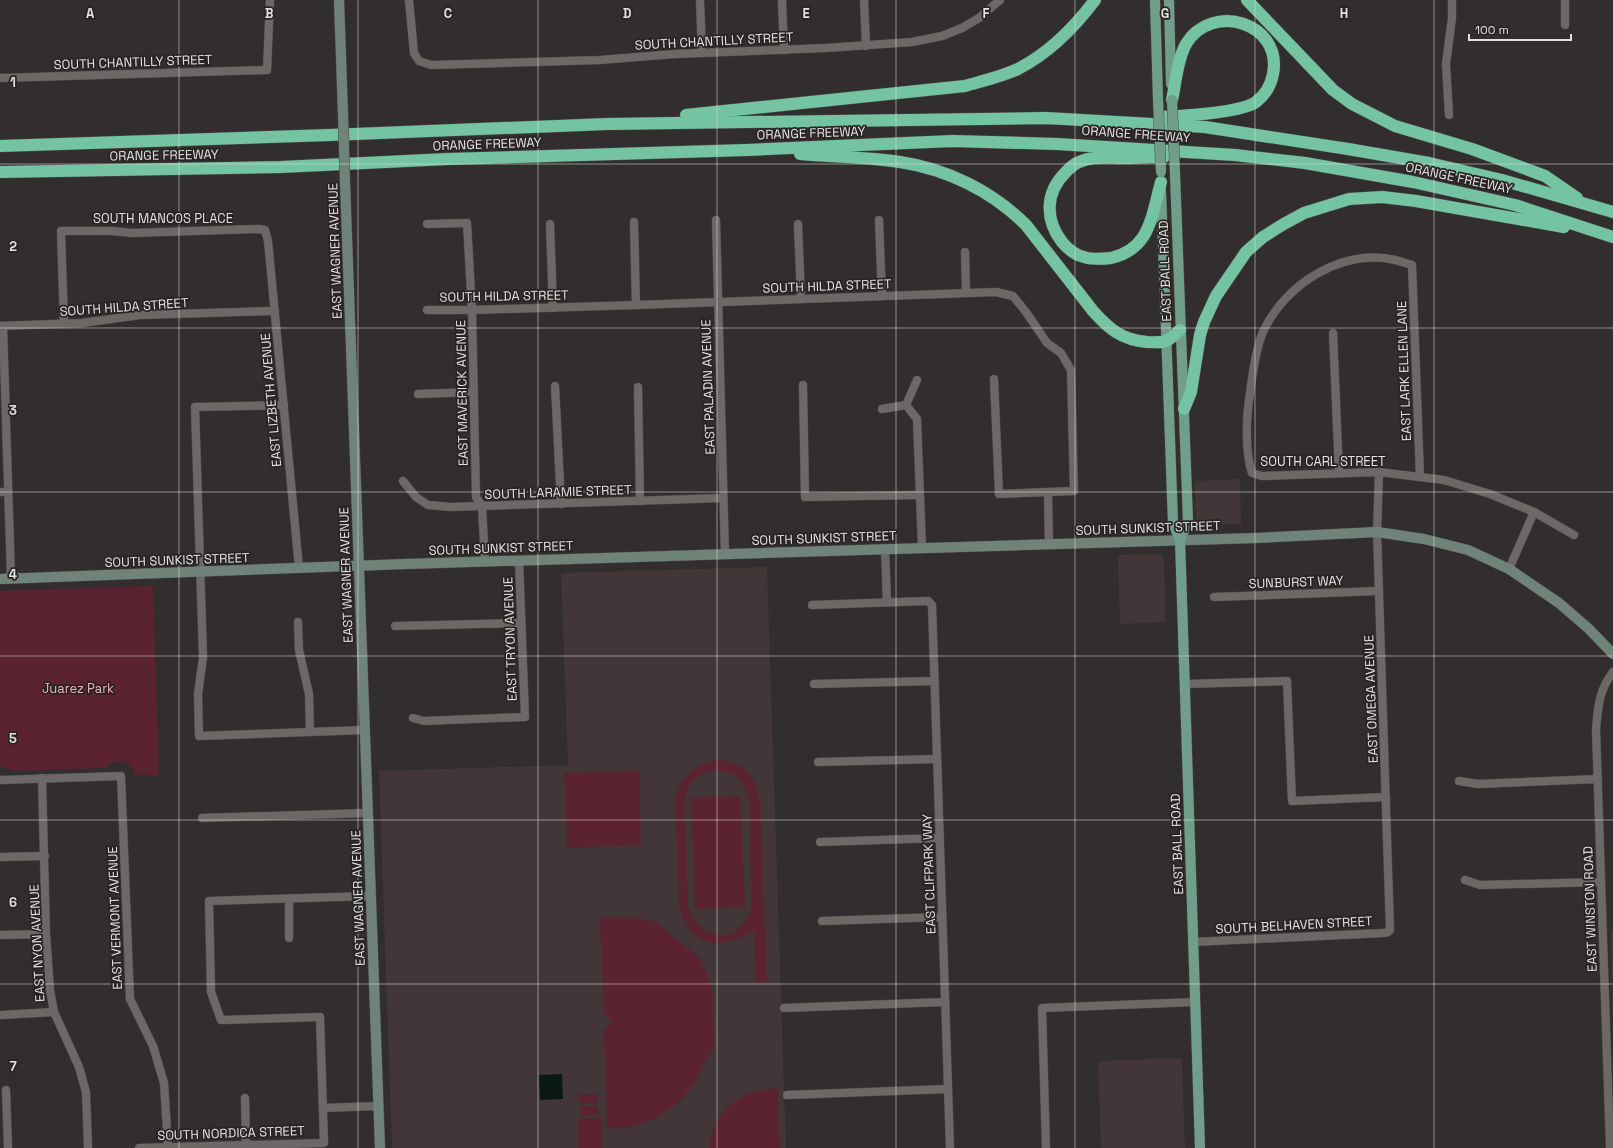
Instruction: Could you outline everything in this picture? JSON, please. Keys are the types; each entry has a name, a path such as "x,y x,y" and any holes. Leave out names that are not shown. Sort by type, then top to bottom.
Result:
{"highway":[{"path":"607,124 965,86 996,78 1017,70 1042,55 1064,36 1083,16 1095,0"},
{"path":"1246,0 1334,90 1352,104 1396,126 1472,149 1545,176 1586,204"},
{"path":"1046,118 1184,116 1239,109 1248,106 1264,94 1273,76 1274,60 1268,44 1256,29 1248,24 1235,21 1221,21 1205,26 1192,37 1182,52 1172,100"},
{"name":"ORANGE FREEWAY","path":"0,146 330,136 607,124 1046,118 1206,127 1348,149 1444,167 1502,180 1613,212"},
{"name":"ORANGE FREEWAY","path":"0,172 281,167 448,159 747,150 952,141 1057,144 1235,155 1305,163 1413,182 1516,205 1611,236"},
{"path":"747,150 900,162 924,167 967,183 988,194 1017,216 1026,225 1093,311 1109,328 1126,338 1135,341 1158,342 1167,341 1180,330"},
{"path":"1161,177 1149,224 1144,236 1136,246 1128,252 1115,257 1103,259 1083,257 1066,247 1052,228 1049,208 1054,187 1062,175 1078,162 1092,158 1235,155"},
{"path":"1184,409 1191,392 1200,335 1204,322 1216,296 1246,252 1263,237 1282,224 1304,213 1349,199 1382,197 1416,201 1611,236"}],"main road":[{"name":"EAST BALL ROAD","path":"1155,0 1173,523 1180,540 1200,1148"},
{"name":"EAST BALL ROAD","path":"1169,0 1174,174 1188,521 1180,540"}],"street":[{"name":"SOUTH CHANTILLY STREET","path":"0,78 267,70 270,0"},
{"name":"EAST WAGNER AVENUE","path":"339,0 358,566 380,1148"},
{"name":"SOUTH CHANTILLY STREET","path":"409,0 414,50 419,61 427,65 600,60 674,54 866,46 912,42 942,36 962,28 979,18 1000,0"},
{"path":"700,0 702,53"},
{"path":"782,0 784,50"},
{"path":"864,0 866,46"},
{"path":"1448,115 1446,64 1452,18 1452,0"},
{"path":"1565,0 1565,25"},
{"name":"EAST PALADIN AVENUE","path":"716,220 725,554"},
{"path":"879,220 882,296"},
{"path":"634,222 636,305"},
{"name":"EAST MAVERICK AVENUE","path":"427,224 467,223 472,310 476,497 482,506 485,562"},
{"path":"550,224 553,308"},
{"path":"798,224 801,299"},
{"name":"SOUTH MANCOS PLACE","path":"64,324 61,231 112,231 132,233 265,230"},
{"name":"EAST LIZBETH AVENUE","path":"265,230 268,241 299,568"},
{"path":"965,252 966,292"},
{"name":"SOUTH CARL STREET","path":"1412,265 1394,260 1368,258 1345,261 1324,270 1301,284 1281,304 1263,332 1253,371 1247,412 1249,463 1252,473 1262,476 1379,472 1444,480 1482,492 1534,512 1574,535"},
{"name":"EAST LARK ELLEN LANE","path":"1412,265 1420,477"},
{"name":"SOUTH HILDA STREET","path":"427,310 553,308 966,292 996,292 1013,296 1047,342 1061,353 1071,370 1074,491 1048,492"},
{"name":"SOUTH HILDA STREET","path":"2,326 100,322 140,315 275,311"},
{"path":"2,326 4,492 11,578"},
{"path":"1333,334 1339,473"},
{"path":"994,379 1000,494 1048,492 1049,544"},
{"path":"906,405 917,380"},
{"path":"803,385 805,497 919,495"},
{"path":"555,386 561,504"},
{"path":"638,387 640,501"},
{"path":"418,394 474,392"},
{"path":"284,405 195,407 203,656 198,694 199,736 364,730"},
{"path":"882,409 906,405"},
{"path":"906,405 917,419 922,548"},
{"name":"EAST OMEGA AVENUE","path":"1379,472 1377,532 1390,925"},
{"name":"SOUTH LARAMIE STREET","path":"403,481 416,497 428,505 451,507 723,498"},
{"path":"1509,569 1534,512"},
{"name":"SOUTH SUNKIST STREET","path":"0,579 1180,540 1377,532 1424,539 1468,550 1509,569 1559,603 1589,629 1613,654"},
{"path":"812,605 887,602 885,549"},
{"name":"EAST TRYON AVENUE","path":"413,718 424,720 524,717 519,561"},
{"name":"SUNBURST WAY","path":"1214,597 1379,591"},
{"name":"EAST CLIFPARK WAY","path":"887,602 928,601 932,605 950,1148"},
{"path":"298,622 299,650 309,694 310,732"},
{"path":"395,626 521,623"},
{"name":"EAST WINSTON ROAD","path":"1610,1148 1596,729 1599,699 1608,679 1613,672"},
{"path":"814,684 934,681"},
{"path":"1185,684 1287,681 1292,801 1386,797"},
{"path":"818,762 937,759"},
{"name":"EAST VERMONT AVENUE","path":"42,778 121,776 130,998 153,1046 164,1083 168,1147"},
{"path":"1,780 42,778"},
{"name":"EAST NYON AVENUE","path":"42,778 46,934 50,990 54,1012 79,1067 84,1086 88,1148"},
{"path":"1460,781 1478,784 1598,779"},
{"path":"202,818 368,813"},
{"path":"820,842 940,838"},
{"path":"0,856 45,856"},
{"path":"1465,880 1480,885 1601,882"},
{"path":"371,896 209,901 211,992 221,1020 320,1017 322,1108 378,1106"},
{"path":"289,899 289,938"},
{"path":"822,921 942,917"},
{"name":"SOUTH BELHAVEN STREET","path":"1193,942 1384,933 1390,930 1390,925"},
{"path":"0,935 46,934"},
{"path":"784,1008 945,1002"},
{"path":"1046,1148 1042,1008 1195,1002"},
{"path":"1,1015 54,1012"},
{"path":"6,1090 8,1148"},
{"path":"787,1095 948,1090"},
{"path":"245,1098 246,1145"},
{"name":"SOUTH NORDICA STREET","path":"139,1148 324,1143 322,1108"}],"shaded area":[{"path":"1240,479 1241,524 1200,525 1196,521 1195,481"},
{"path":"1159,554 1163,557 1164,562 1166,622 1120,624 1118,555"},
{"path":"767,567 786,1148 392,1148 379,771 568,765 561,573"},
{"path":"1610,929 1613,929 1613,1037"},
{"path":"1182,1058 1185,1148 1101,1148 1098,1064 1101,1061"},
{"path":"562,1074 563,1099 540,1100 539,1075"}],"green space":[{"name":"Juarez Park","path":"153,586 159,775 134,775 132,769 123,762 114,763 105,768 15,771 0,766 0,591"},
{"path":"718,760 736,764 751,777 758,792 760,801 767,982 756,982 754,931 729,942 707,942 698,937 690,929 679,904 675,799 681,784 690,772 702,764","holes":["714,770 728,772 738,778 745,788 749,802 752,906 747,919 740,928 731,933 721,935 711,934 702,928 694,919 688,907 684,801 688,788 693,780 702,774"]},
{"path":"639,771 641,845 567,848 564,773"},
{"path":"740,796 745,907 695,909 691,798"},
{"path":"630,917 656,922 700,958 712,987 714,1047 698,1077 681,1101 656,1118 632,1127 607,1128 604,1031 612,1022 604,1013 600,918"},
{"path":"778,1088 780,1148 709,1148 713,1129 717,1121 729,1106 736,1100 753,1092"},
{"path":"579,1094 598,1094 598,1103 580,1103"},
{"path":"580,1106 598,1106 598,1115 580,1116"},
{"path":"602,1118 603,1148 578,1148 577,1119"}]}
